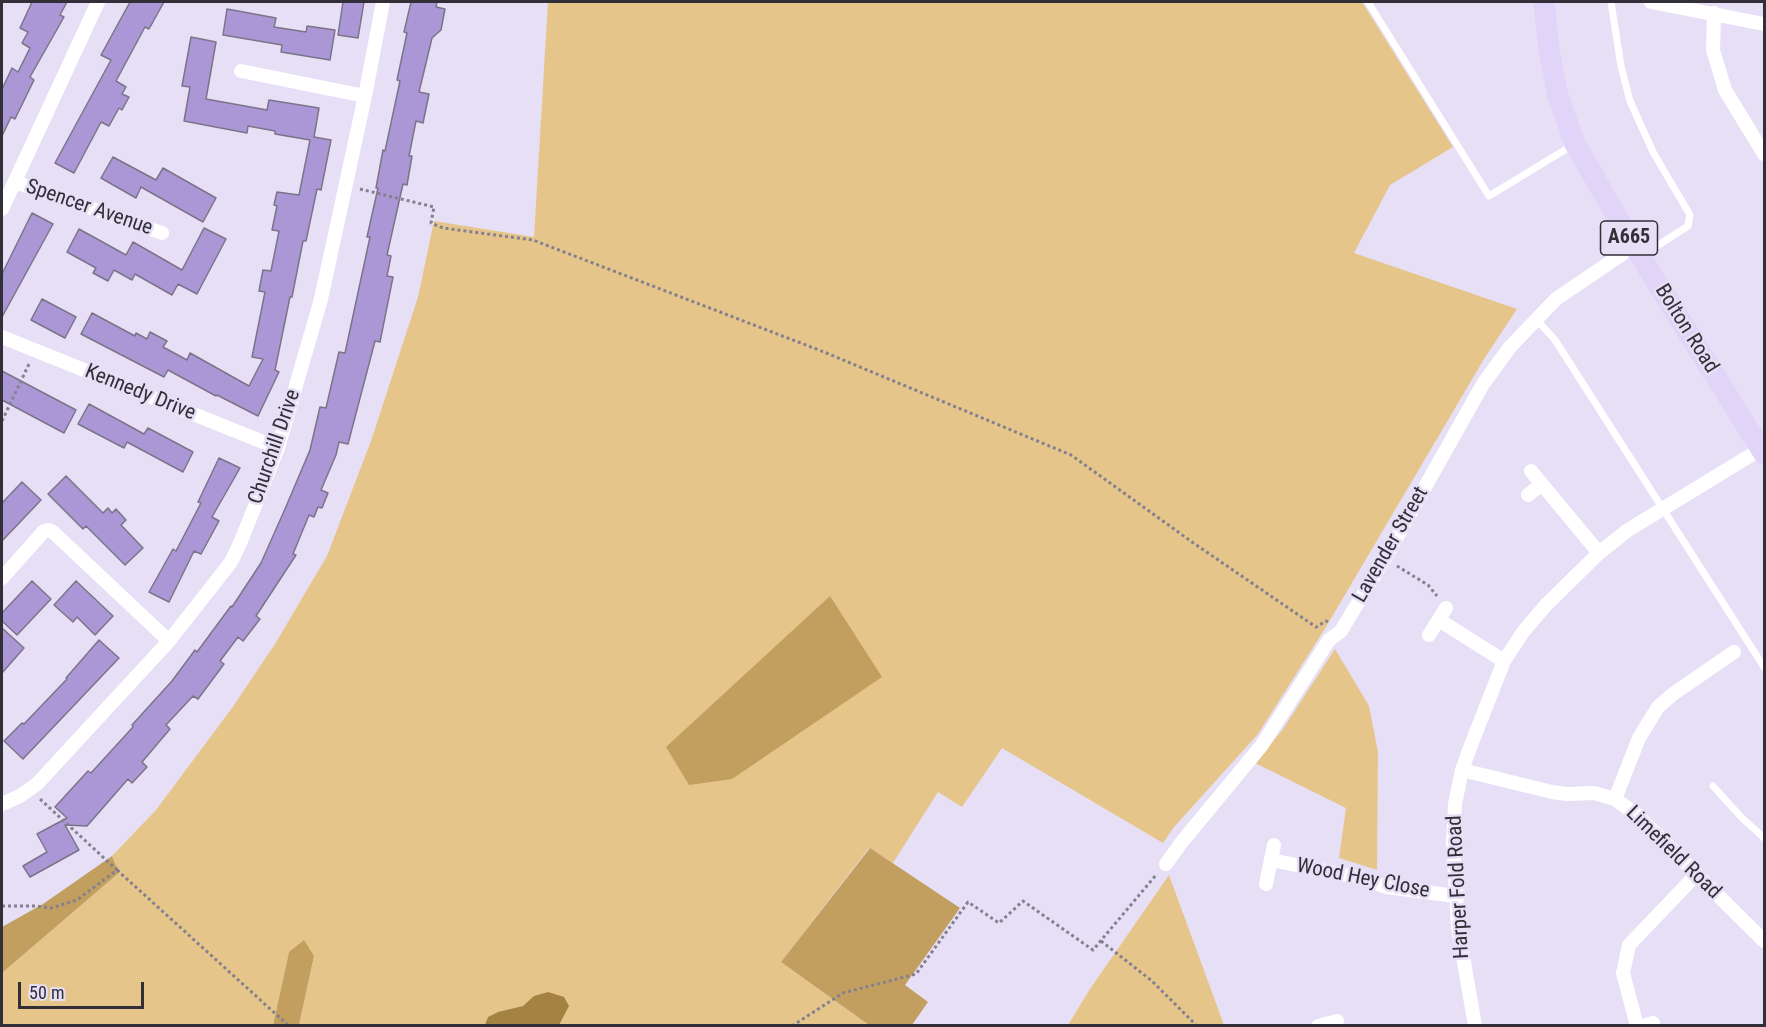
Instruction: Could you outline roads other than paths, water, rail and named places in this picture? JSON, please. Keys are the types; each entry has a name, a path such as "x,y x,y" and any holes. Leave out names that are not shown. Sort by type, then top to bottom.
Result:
{"main road":[{"name":"Bolton Road","path":"1544,2 1549,50 1558,96 1575,144 1637,251 1763,451"}],"street":[{"path":"2,209 98,2"},
{"name":"Churchill Drive","path":"2,804 30,790 169,641 231,562 278,448 321,299 383,2"},
{"path":"1651,2 1687,5 1764,24"},
{"path":"1714,13 1713,50 1725,90 1764,153"},
{"path":"241,71 365,96"},
{"name":"Spencer Avenue","path":"15,182 162,233"},
{"name":"Lavender Street","path":"1166,864 1180,843 1262,746 1329,640 1341,631 1385,558 1482,384 1510,347 1556,299 1637,251"},
{"name":"Kennedy Drive","path":"2,337 278,448"},
{"name":"Harper Fold Road","path":"1474,1026 1463,963 1456,896 1453,842 1455,804 1462,770 1490,693 1504,662 1523,632 1546,605 1599,553 1663,507 1763,451"},
{"path":"1532,471 1599,553"},
{"path":"1528,495 1542,484"},
{"path":"2,578 44,531 49,530 169,641"},
{"path":"1429,635 1443,614 1504,662"},
{"path":"1616,799 1639,738 1658,707 1718,656 1734,652"},
{"name":"Limefield Road","path":"1462,770 1552,792 1594,793 1616,799 1637,815 1764,942"},
{"name":"Wood Hey Close","path":"1266,884 1274,845"},
{"name":"Wood Hey Close","path":"1271,860 1361,878 1386,887 1456,896"},
{"path":"1637,1026 1623,973 1629,945 1696,875"},
{"path":"1318,1026 1337,1021"}],"lane":[{"path":"1368,2 1490,196 1575,144"},
{"path":"1611,2 1621,66 1630,101 1653,152 1690,215 1688,226 1637,251"},
{"path":"1536,318 1555,340 1764,667"},
{"path":"1713,786 1764,838"}]}
